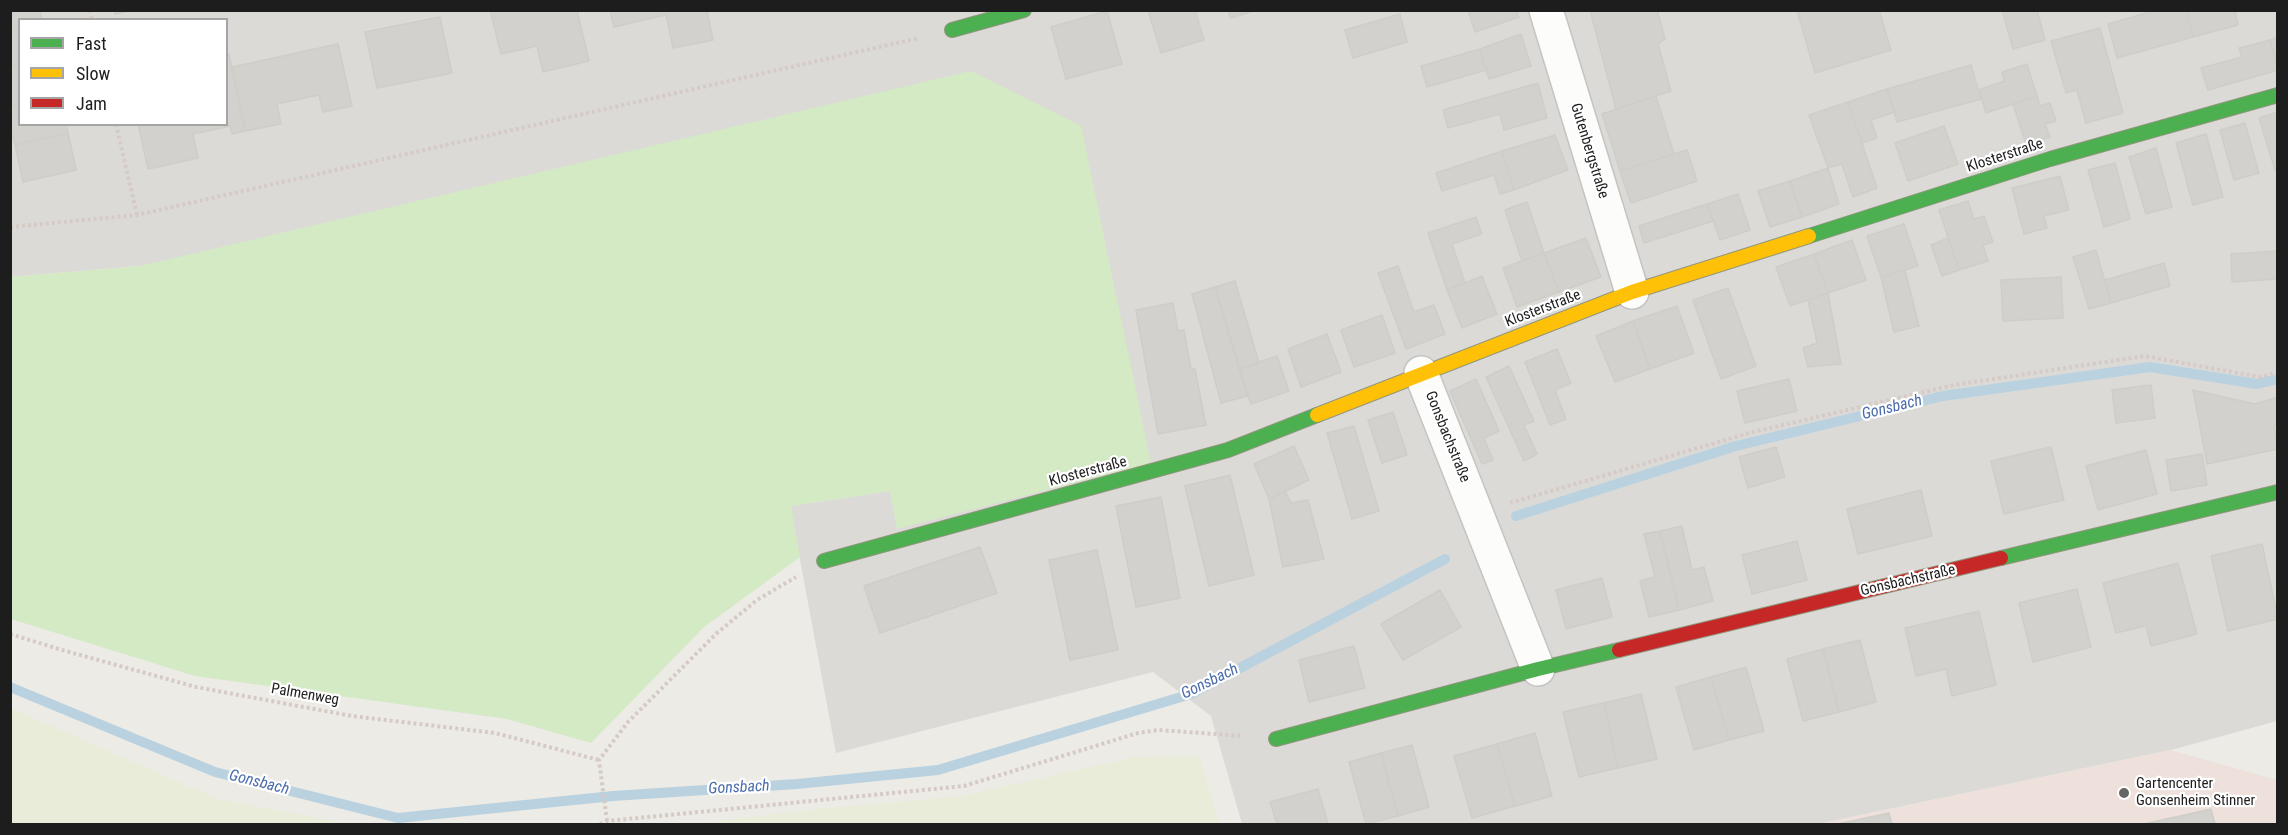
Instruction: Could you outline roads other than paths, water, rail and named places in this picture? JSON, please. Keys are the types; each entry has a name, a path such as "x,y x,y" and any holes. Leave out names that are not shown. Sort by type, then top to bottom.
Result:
{"street":[{"path":"952,30 1024,10"},
{"name":"Gutenbergstraße","path":"1546,10 1632,292"},
{"name":"Klosterstraße","path":"824,561 1228,450 1632,292 2050,159 2277,95"},
{"name":"Gonsbachstraße","path":"1422,373 1538,669"},
{"name":"Gonsbachstraße","path":"1276,739 1538,669 2277,492"}],"waterway":[{"name":"Gonsbach","path":"1516,516 1736,446 1943,396 2150,367 2257,384 2278,379"},
{"name":"Gonsbach","path":"10,687 215,772 398,818 613,796 797,784 938,770 1191,694 1445,559"}],"place":[{"name":"Gartencenter Gonsenheim Stinner","path":"2124,793"}]}
